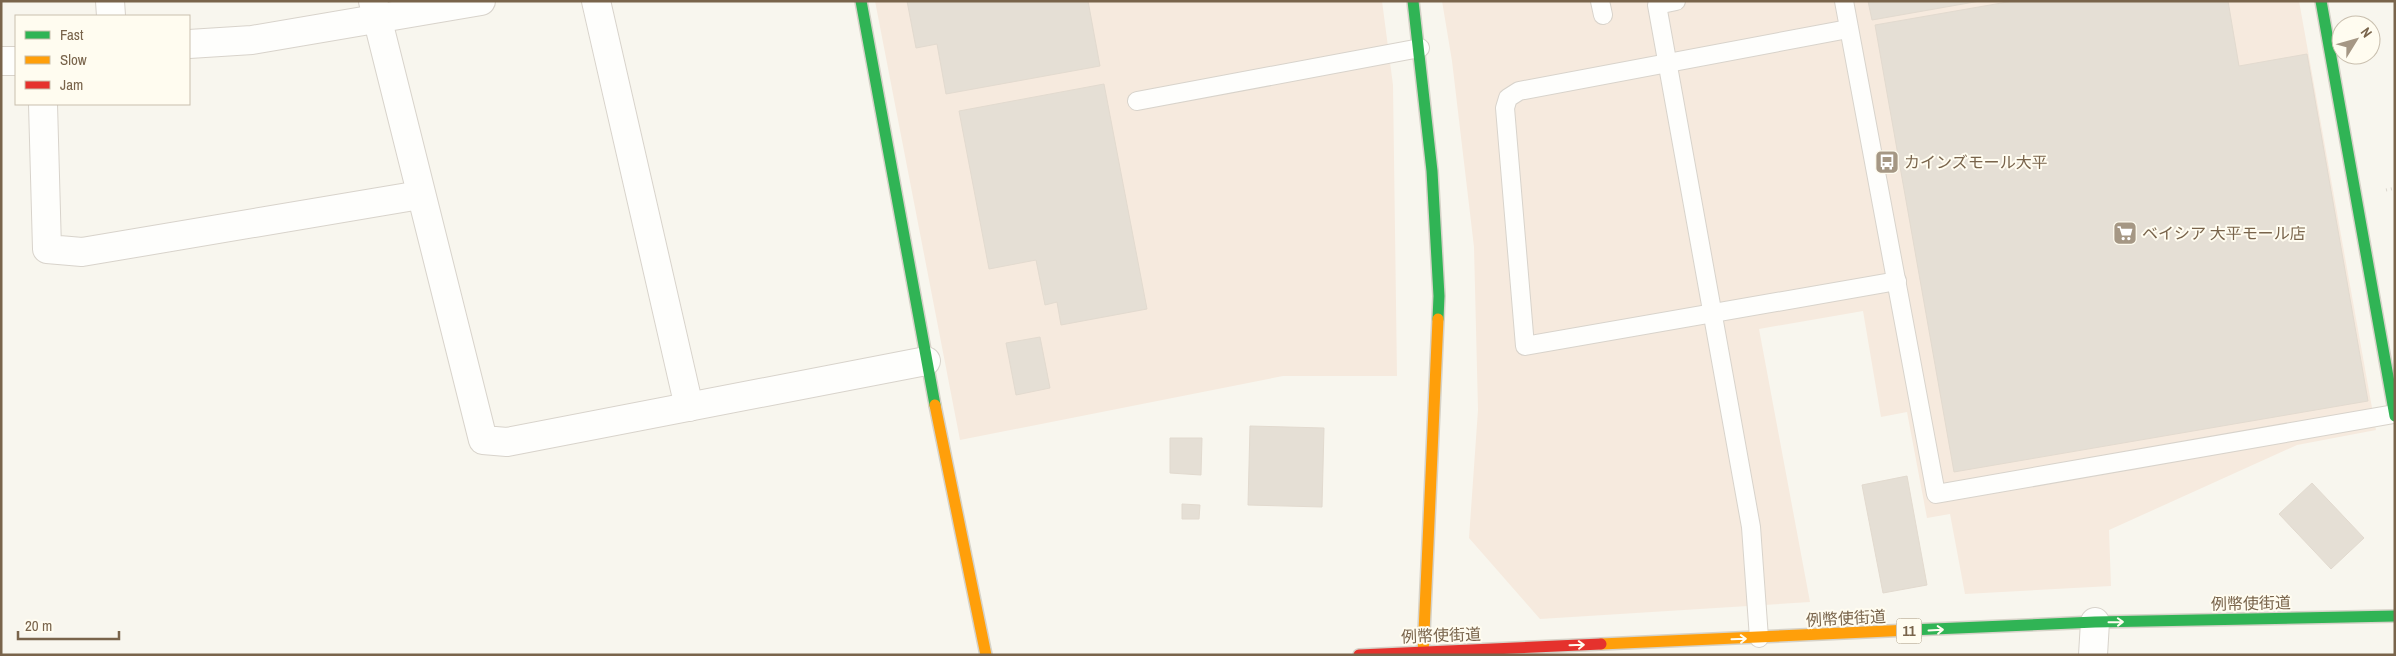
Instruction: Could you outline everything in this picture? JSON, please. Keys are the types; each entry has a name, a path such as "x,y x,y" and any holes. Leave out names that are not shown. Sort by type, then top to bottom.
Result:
{"street":[{"path":"110,1 111,15"},
{"path":"190,44 252,40 374,10 481,1"},
{"path":"596,1 690,407"},
{"path":"861,1 926,361 986,655"},
{"path":"1413,1 1420,48 1432,171 1439,296 1423,653"},
{"path":"2321,1 2394,415"},
{"path":"374,10 483,440 507,442 926,361"},
{"path":"1,61 15,61"},
{"path":"43,105 47,249 82,252 420,194"},
{"name":"例幣使街道","path":"1358,655 2095,622 2395,616"},
{"path":"2093,655 2095,622"}],"lane":[{"path":"1676,1 1657,5 1751,527 1759,638"},
{"path":"1844,1 1936,494 2394,415"},
{"path":"1848,30 1519,91 1508,98 1505,108 1525,346 1897,281"},
{"path":"1137,101 1420,48"}],"shaded area":[{"path":"875,1 1382,1 1393,85 1397,376 1283,376 960,440"},
{"name":"カインズモール大平","path":"1442,1 2299,1 2376,430 2297,445 2109,530 2111,586 1965,594 1950,514 1927,518 1907,412 1881,417 1863,311 1759,329 1810,602 1540,619 1469,538 1478,410 1474,247 1452,61"}],"building":[{"path":"907,1 1088,1 1100,66 946,94 937,44 916,48"},
{"path":"1868,1 1980,1 1872,20"},
{"name":"ベイシア 大平モール店","path":"2013,1 2228,1 2239,66 2307,54 2368,401 1954,472 1875,25"},
{"path":"1104,84 1147,309 1061,325 1057,302 1045,305 1036,260 989,269 959,111"},
{"path":"1040,337 1050,388 1016,395 1006,343"},
{"path":"1250,426 1324,428 1322,507 1248,505"},
{"path":"1170,438 1202,438 1201,475 1170,473"},
{"path":"1907,476 1927,585 1883,593 1862,485"},
{"path":"2312,483 2364,538 2331,569 2279,514"},
{"path":"1182,504 1200,505 1199,519 1182,519"}],"traffic: fast":[{"path":"861,1 935,405"},
{"path":"1413,1 1432,171 1439,296 1438,319"},
{"path":"2321,1 2395,416"},
{"path":"1910,630 2095,622 2395,616"}],"traffic: slow":[{"path":"1423,655 1438,319"},
{"path":"935,405 986,655"},
{"path":"1601,644 1910,630"}],"traffic: jam":[{"path":"1359,655 1601,644"}],"place":[{"name":"カインズモール大平","path":"1887,162"},
{"name":"ベイシア 大平モール店","path":"2125,233"}]}
